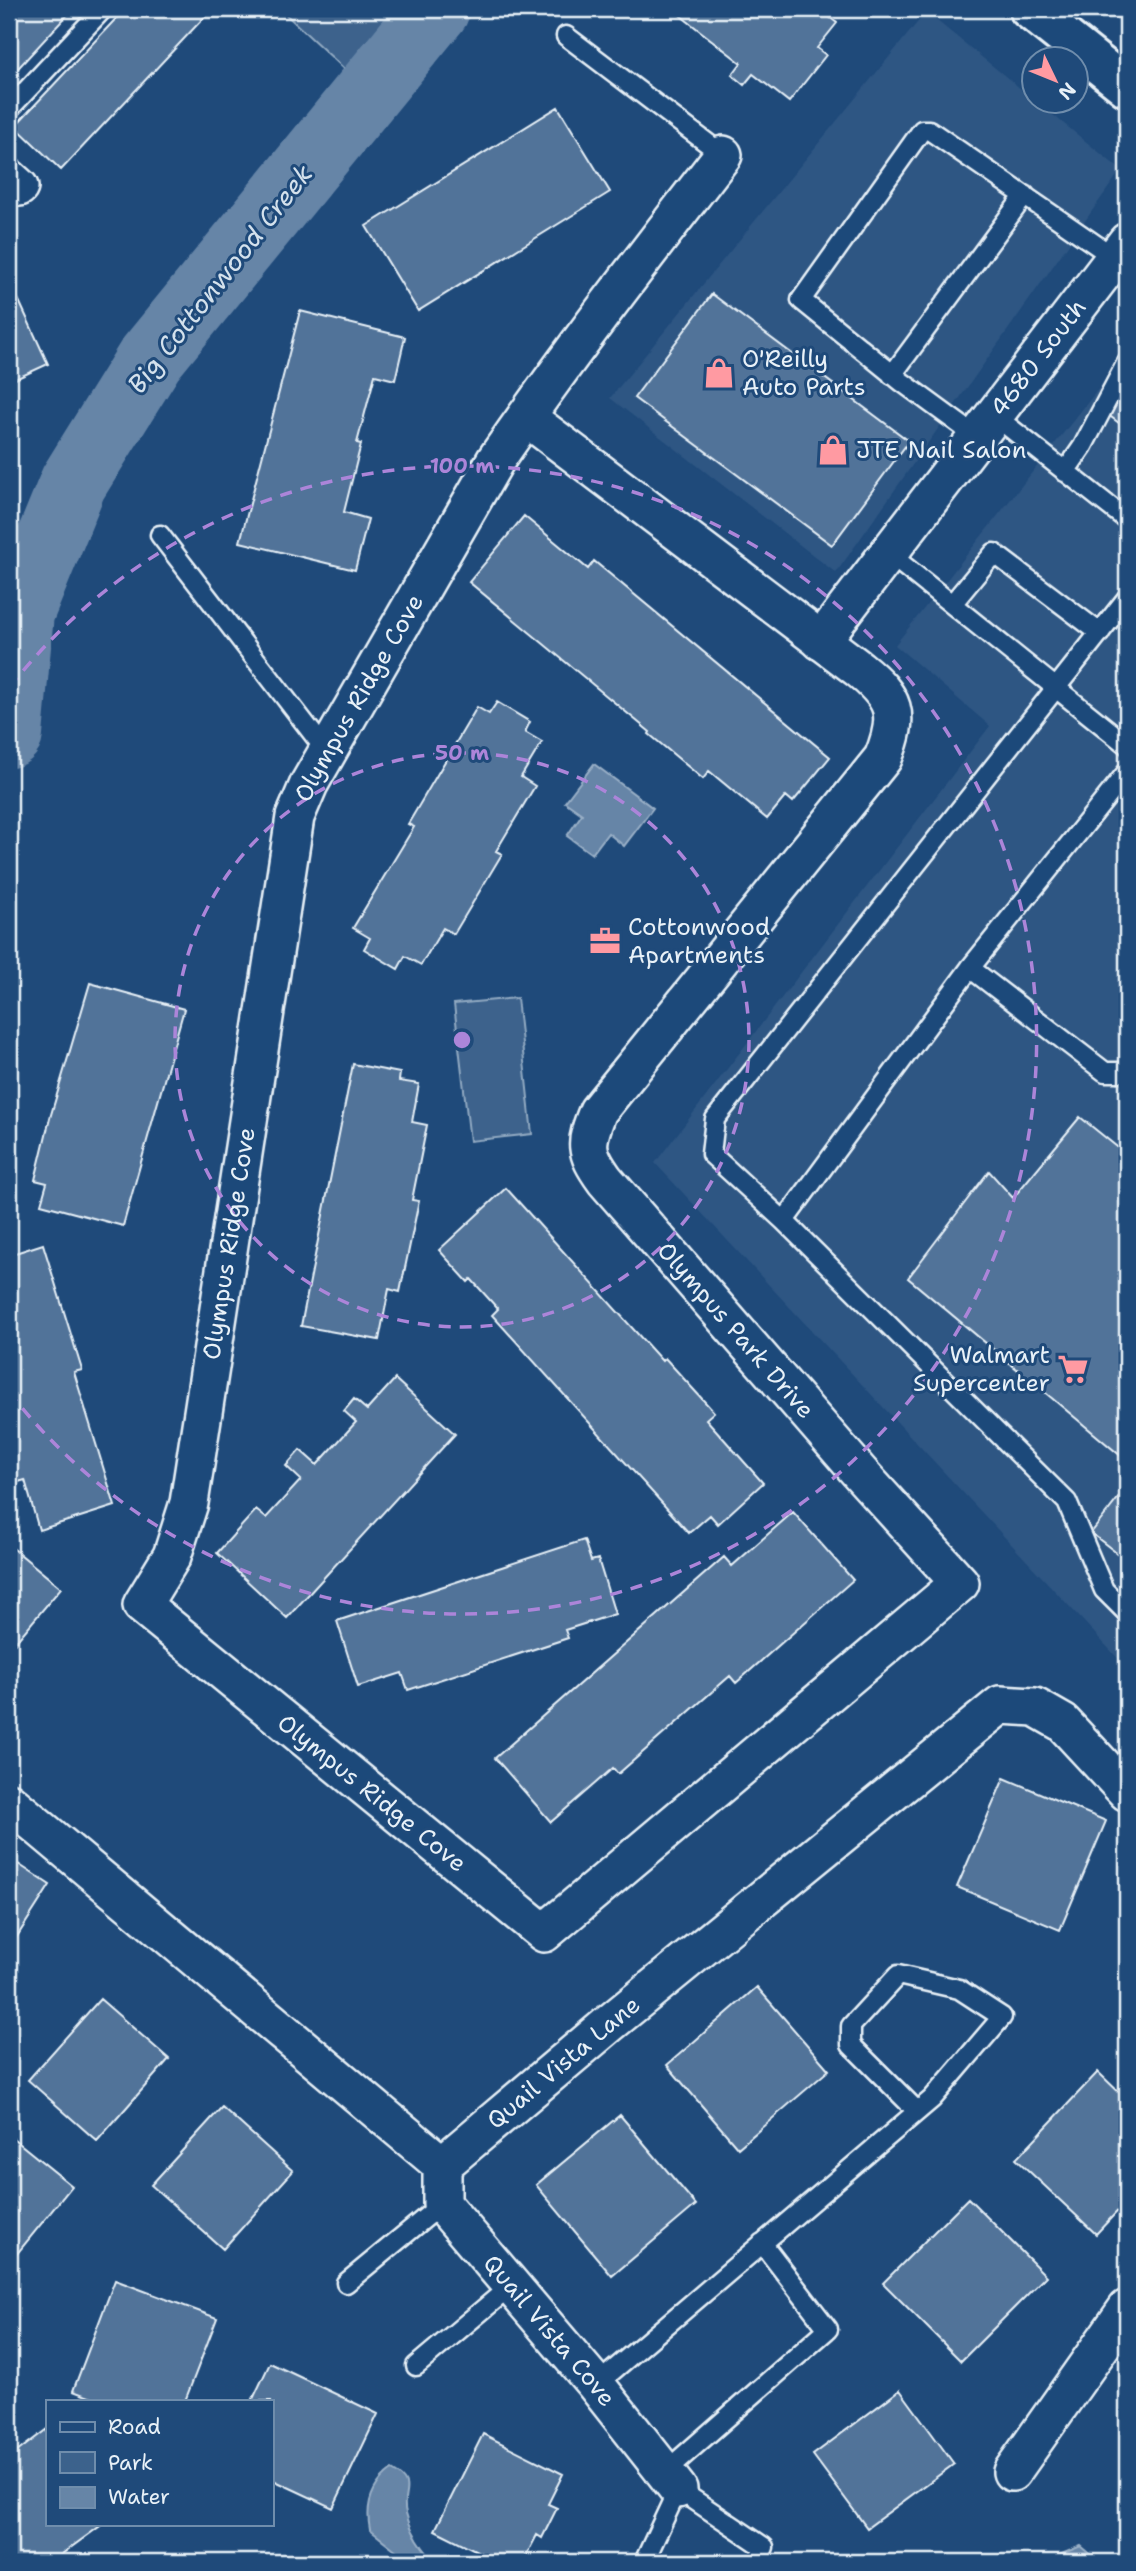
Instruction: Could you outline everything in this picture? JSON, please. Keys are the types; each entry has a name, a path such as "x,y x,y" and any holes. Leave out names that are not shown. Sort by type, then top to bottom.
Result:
{"main road":[{"path":"1029,9 1127,87"}],"street":[{"name":"Olympus Ridge Cove","path":"544,1933 142,1605 172,1556 190,1503 295,817 309,784 495,461 595,321 723,155"},
{"name":"4680 South","path":"821,640 1121,250"},
{"path":"526,417 821,640"},
{"name":"Olympus Park Drive","path":"544,1933 960,1583 842,1452 590,1160 588,1135 598,1111 883,758 892,735 893,709 877,684 821,640"},
{"name":"Quail Vista Lane","path":"442,2165 620,2015 1000,1705 1034,1707 1063,1723 1127,1792"},
{"path":"9,1802 442,2165 442,2204"},
{"name":"Quail Vista Cove","path":"442,2204 596,2385 671,2481"},
{"path":"1012,2472 1127,2309"}],"lane":[{"path":"9,109 103,9"},
{"path":"566,36 723,155"},
{"path":"1121,250 1025,195 929,130 922,130 801,298 892,375 1065,472 1127,520"},
{"path":"892,375 1025,195"},
{"path":"1065,472 1083,446 1127,362"},
{"path":"160,535 327,752"},
{"path":"888,553 1127,744"},
{"path":"952,604 993,553 1100,633"},
{"path":"1127,598 715,1119 711,1154 784,1221 1067,1502 1104,1590 1127,1613"},
{"path":"784,1221 970,968 1127,772"},
{"path":"970,968 1105,1072 1127,1072"},
{"path":"596,2385 932,2099 1002,2017 959,1989 898,1975 851,2026 851,2045 917,2111"},
{"path":"346,2283 442,2204"},
{"path":"643,2562 671,2481 828,2329 762,2243"},
{"path":"416,2366 512,2286"},
{"path":"671,2481 764,2547 758,2562"}],"shaded area":[{"path":"926,12 1020,88 1020,116 1054,116 1121,170 836,573 610,398"},
{"path":"1127,353 1127,1668 655,1163 990,726 895,645"}],"green space":[{"path":"280,9 438,9 366,89"},
{"path":"517,998 532,1134 470,1141 454,1004"}],"water":[{"path":"594,764 653,808 624,846 608,833 592,854 567,836 582,814 565,802"},
{"path":"392,2470 400,2475 406,2485 405,2506 411,2527 421,2546 435,2562 411,2562 370,2530 368,2512 371,2496 379,2482"},
{"path":"1081,2546 1100,2562 1054,2562 1059,2555"}],"building":[{"path":"9,9 73,9 9,78"},
{"path":"125,9 212,9 61,170 15,126"},
{"path":"672,9 819,9 837,23 817,48 826,55 789,102 753,74 744,85 732,75 741,63"},
{"path":"558,107 610,192 418,311 366,226"},
{"path":"9,279 48,364 9,382"},
{"path":"712,294 909,441 832,545 634,398"},
{"path":"300,311 405,337 395,380 375,375 357,443 361,444 344,512 368,519 355,570 240,542"},
{"path":"1127,388 1127,429 1107,414"},
{"path":"524,516 588,569 594,561 830,757 793,802 786,796 767,819 709,771 703,779 469,582"},
{"path":"497,702 530,722 525,732 542,742 521,777 535,786 496,851 502,854 454,934 443,928 421,965 405,956 398,969 364,949 370,938 353,928 414,827 408,824 477,707 489,714"},
{"path":"90,983 184,1009 123,1226 41,1204 47,1183 35,1180 50,1118"},
{"path":"353,1064 400,1073 399,1081 419,1084 412,1122 427,1125 412,1200 419,1201 400,1292 389,1289 379,1340 301,1326"},
{"name":"Walmart Supercenter","path":"1080,1117 1127,1155 1127,1461 908,1278 989,1171 1013,1198"},
{"path":"506,1188 662,1361 665,1358 714,1412 706,1419 763,1483 718,1524 710,1515 689,1533 492,1315 498,1309 471,1279 468,1282 439,1250"},
{"path":"43,1244 82,1370 74,1372 115,1506 39,1530 25,1480 15,1483 9,1463 9,1255"},
{"path":"395,1379 455,1434 287,1618 217,1553 256,1510 266,1518 301,1480 286,1466 300,1450 317,1465 356,1422 344,1411 354,1399 367,1410"},
{"path":"1127,1487 1127,1561 1091,1533"},
{"path":"793,1512 853,1580 736,1683 730,1676 618,1774 613,1768 551,1822 495,1758 724,1557 732,1566"},
{"path":"584,1540 591,1561 598,1559 615,1614 565,1630 568,1638 408,1690 402,1673 358,1687 337,1621"},
{"path":"9,1545 61,1588 9,1650"},
{"path":"1004,1778 1106,1821 1060,1930 957,1887"},
{"path":"9,1858 50,1885 9,1949"},
{"path":"757,1987 829,2070 738,2148 667,2065"},
{"path":"100,1999 169,2059 97,2141 28,2080"},
{"path":"1098,2072 1127,2100 1127,2201 1096,2234 1016,2159"},
{"path":"222,2107 293,2171 223,2249 151,2185"},
{"path":"620,2115 696,2205 612,2276 536,2185"},
{"path":"9,2135 72,2186 16,2255 9,2250"},
{"path":"968,2198 1046,2276 961,2361 883,2283"},
{"path":"115,2280 217,2318 185,2400 97,2400 73,2391"},
{"path":"270,2363 378,2414 333,2508 273,2480 273,2400 252,2400"},
{"path":"900,2390 954,2464 867,2528 813,2455"},
{"path":"46,2430 46,2526 100,2526 51,2562 15,2562 9,2553 9,2458"},
{"path":"483,2434 563,2474 548,2504 557,2508 542,2538 537,2535 523,2562 499,2562 435,2530"}],"waterway":[{"name":"Big Cottonwood Creek","path":"9,734 20,613 73,483 150,359 436,9"}],"place":[{"name":"O'Reilly Auto Parts","path":"719,373"},
{"name":"JTE Nail Salon","path":"833,450"},
{"name":"Cottonwood Apartments","path":"605,941"},
{"name":"Walmart Supercenter","path":"1073,1369"}]}
